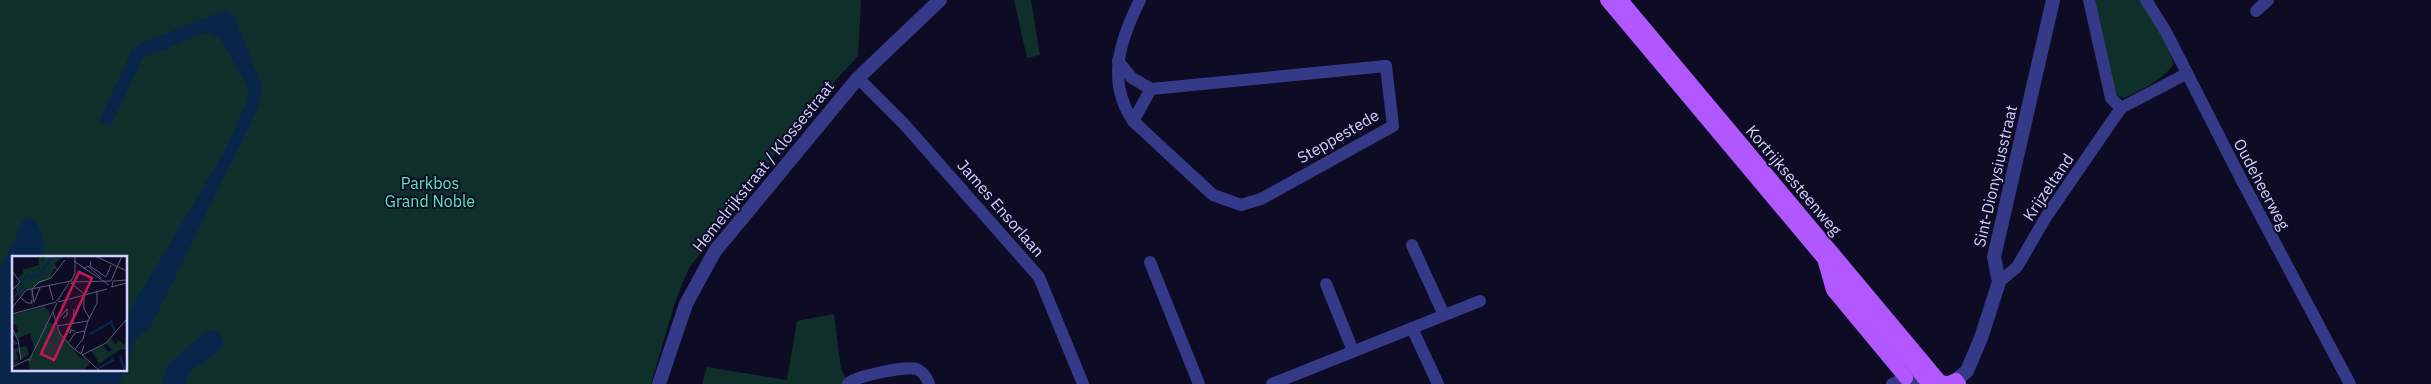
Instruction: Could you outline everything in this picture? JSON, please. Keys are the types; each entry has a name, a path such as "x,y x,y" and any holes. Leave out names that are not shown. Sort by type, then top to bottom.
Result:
{"main road":[{"name":"Kortrijksesteenweg","path":"1606,0 1823,257 1942,383"},
{"name":"Kortrijksesteenweg","path":"1621,0 1942,383"},
{"path":"1823,257 1833,290 1906,378"}],"street":[{"name":"Hemelrijkstraat / Klossestraat","path":"658,384 686,304 715,251 858,78 940,0"},
{"name":"Steppestede","path":"1140,0 1126,27 1118,61 1118,84 1124,108 1133,121 1213,195 1241,205 1261,199 1393,126 1386,66 1151,89"},
{"name":"Sint-Dionysiusstraat","path":"1942,383 1967,371 1981,338 1999,282 1994,257 2054,0"},
{"path":"2089,0 2111,98 2121,108"},
{"name":"Oudeheerweg","path":"2146,0 2166,32 2186,74 2350,384"},
{"path":"2256,12 2268,0"},
{"path":"1118,61 1132,78 1151,89 1133,121"},
{"name":"Krijzeltand","path":"1999,282 2017,267 2046,217 2121,108 2186,74"},
{"name":"James Ensorlaan","path":"858,78 904,124 1039,277 1084,384"},
{"path":"1412,245 1444,315"},
{"path":"1150,262 1198,384"},
{"path":"1326,284 1353,351"},
{"path":"1272,384 1480,301"},
{"path":"1412,328 1438,384"},
{"path":"848,384 857,377 911,368 923,374 929,384"},
{"path":"1892,384 1906,378 1942,383"}],"green space":[{"name":"Parkbos Grand Noble","path":"0,0 861,0 858,56 810,108 689,268 676,299 651,384 0,384"},
{"path":"1014,0 1031,0 1040,55 1027,58"},
{"path":"2093,0 2142,0 2163,37 2174,64 2169,70 2145,88 2124,98 2118,96 2114,89"},
{"path":"834,314 841,369 846,378 844,384 702,384 707,367 787,380 797,321"}],"water":[{"path":"226,10 234,15 262,87 259,106 151,326 136,339 128,360 128,314 223,154 247,102 249,90 221,39 207,32 143,58 111,125 99,121 133,48 141,43"},
{"path":"26,215 36,222 44,241 44,254 50,256 12,256 12,372 123,372 119,384 0,384 0,269"},
{"path":"214,330 222,338 223,345 220,350 196,367 189,375 186,384 162,384 167,365 204,333"}]}
